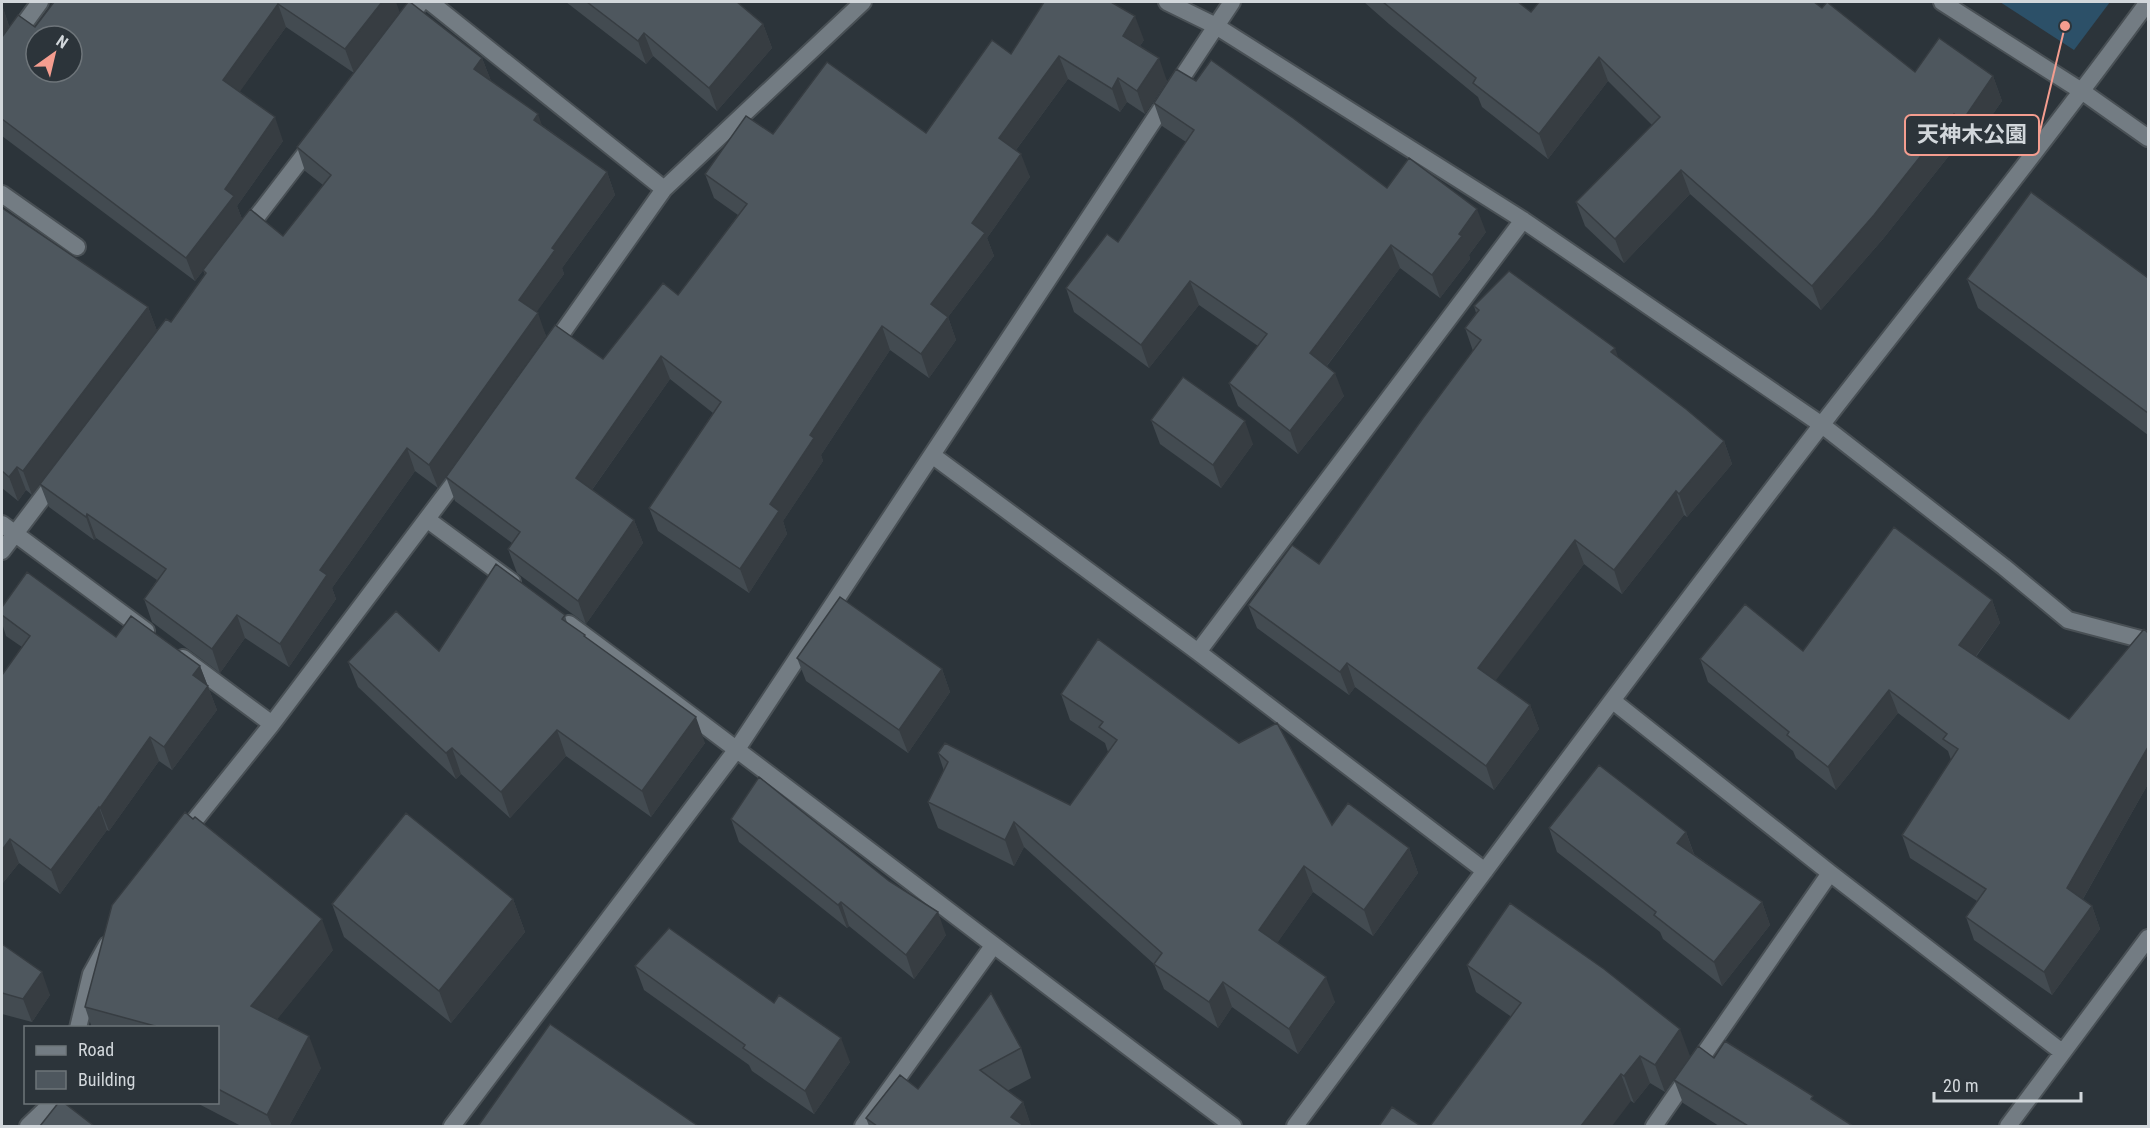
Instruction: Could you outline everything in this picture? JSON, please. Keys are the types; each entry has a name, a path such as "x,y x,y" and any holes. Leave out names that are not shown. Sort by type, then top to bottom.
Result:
{"street":[{"path":"2,54 40,2"},
{"path":"392,39 421,2"},
{"path":"430,2 664,189"},
{"path":"539,364 664,189 863,2"},
{"path":"1167,2 1216,26 1523,220 1822,425 2068,620 2148,641"},
{"path":"452,1126 737,749 1232,2"},
{"path":"1942,2 2083,92 2148,138"},
{"path":"1295,1126 1822,425 2083,92 2148,2"},
{"path":"232,249 327,125"},
{"path":"2,194 77,247"},
{"path":"1198,652 1523,220"},
{"path":"932,455 1198,652 1485,871"},
{"path":"172,849 272,724 428,520 470,461"},
{"path":"2,552 8,529 65,467"},
{"path":"428,520 522,589"},
{"path":"8,529 272,724"},
{"path":"559,617 737,749 993,946 1233,1126"},
{"path":"1613,701 1830,873 2062,1052"},
{"path":"1654,1126 1830,873"},
{"path":"78,1026 91,974 114,934"},
{"path":"2008,1126 2148,938"},
{"path":"863,1126 993,946"},
{"path":"28,1126 51,1104"}],"shaded area":[{"path":"2000,2 2110,2 2074,50"}],"building":[{"path":"54,2 382,2 345,49 278,4 223,80 275,117 225,189 234,196 186,258 2,119 2,37 18,15 31,24 24,24 24,84 84,84 84,24 37,24"},
{"path":"408,2 482,58 474,69 538,114 534,120 607,172 552,248 555,250 519,300 538,313 429,465 407,448 320,570 327,575 280,644 237,615 212,649 144,599 166,569 40,484 166,319 171,322 206,273 203,270 250,209 283,236 331,175 297,147"},
{"path":"587,2 737,2 763,24 709,88 644,33 638,41"},
{"path":"1044,2 1111,2 1135,16 1123,36 1159,58 1137,91 1118,78 1112,89 1059,56 999,138 1021,154 972,223 985,233 931,304 948,317 921,354 882,326 810,435 814,438 770,504 779,511 740,569 649,508 721,402 661,356 576,478 634,520 578,601 508,549 520,532 446,477 555,325 603,359 663,283 678,295 747,204 705,174 746,116 773,134 827,62 926,133 992,40 1011,54"},
{"path":"1383,2 1518,2 1531,12 1539,2 1814,2 1822,8 1827,2 1915,72 1939,38 1993,76 1963,120 1954,114 1874,215 1812,286 1681,170 1615,239 1576,202 1660,117 1599,57 1539,134 1473,83 1476,78"},
{"path":"1211,60 1387,188 1409,158 1477,209 1459,234 1462,236 1432,275 1391,245 1310,353 1335,373 1290,431 1229,383 1267,334 1190,281 1141,345 1066,288 1107,234 1118,242 1194,130 1154,103 1176,69 1196,81"},
{"path":"2031,192 2148,278 2148,413 1967,279"},
{"path":"2,208 148,307 23,471 17,467 9,477 2,471"},
{"path":"1509,271 1615,348 1611,352 1724,441 1679,494 1676,491 1614,570 1575,540 1478,668 1530,705 1486,766 1347,663 1340,672 1248,605 1292,545 1319,564 1481,340 1465,328 1479,310 1474,306"},
{"path":"1183,377 1245,421 1213,465 1151,420"},
{"path":"1894,527 1992,600 1959,645 2069,719 2144,629 2148,633 2148,747 2067,888 2092,906 2044,972 1966,917 1986,889 1902,835 1958,749 1943,739 1947,734 1889,690 1828,767 1787,735 1789,732 1700,659 1745,604 1803,651"},
{"path":"496,564 565,615 562,619 584,636 696,717 642,791 557,730 501,792 452,748 446,753 348,662 396,611 439,651"},
{"path":"27,572 116,637 131,616 200,666 193,675 208,686 164,747 150,737 100,808 51,870 10,839 2,850 2,675 30,636 2,615 2,607"},
{"path":"840,597 942,669 899,730 797,658"},
{"path":"1098,639 1239,743 1277,723 1332,825 1348,803 1409,848 1364,910 1304,866 1259,930 1326,977 1289,1029 1223,982 1209,1002 1154,964 1162,953 1014,822 1005,840 928,802 948,762 938,753 945,743 1070,805 1117,740 1099,727 1103,722 1061,694"},
{"path":"1599,765 1686,832 1677,843 1762,902 1714,962 1654,915 1656,912 1549,828"},
{"path":"759,777 889,881 938,912 906,955 841,902 838,905 731,819"},
{"path":"185,812 193,819 195,817 322,919 251,1006 309,1036 267,1115 219,1090 219,1026 155,1026 85,1007 112,905"},
{"path":"406,813 513,899 439,991 332,904"},
{"path":"1510,903 1604,969 1680,1029 1655,1065 1640,1056 1624,1076 1621,1074 1581,1126 1430,1126 1521,1003 1467,965"},
{"path":"669,928 774,1003 779,995 841,1038 805,1091 743,1048 745,1045 635,966"},
{"path":"2,944 42,972 23,999 2,993"},
{"path":"991,993 1021,1048 980,1070 1023,1102 1011,1117 1024,1126 877,1126 866,1118 900,1075 918,1089"},
{"path":"550,1024 698,1126 478,1126"},
{"path":"1725,1041 1813,1096 1811,1099 1853,1126 1748,1126 1674,1080 1698,1046 1714,1058"},
{"path":"57,1104 66,1104 94,1126 40,1126"},
{"path":"1392,1107 1421,1126 1379,1126"}],"place":[{"name":"天神木公園","path":"2065,26"}]}
